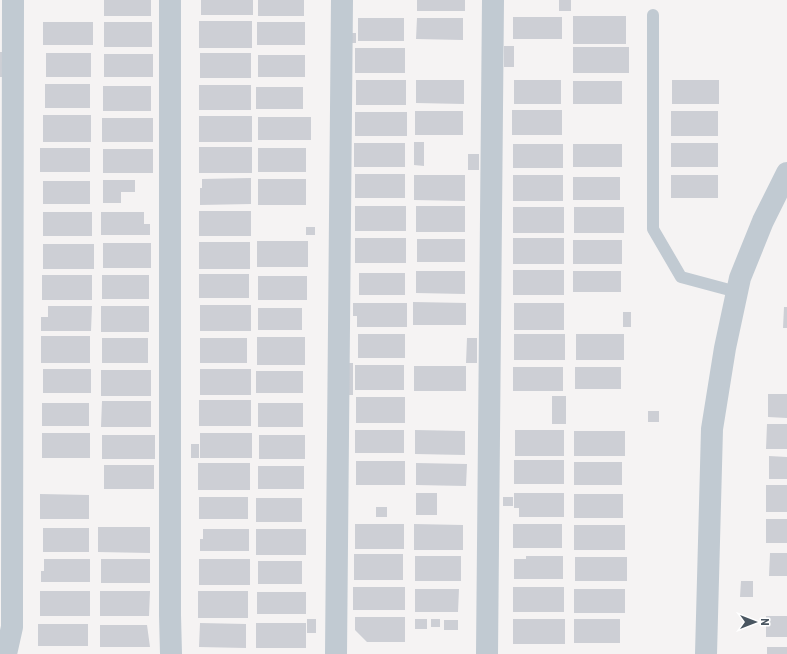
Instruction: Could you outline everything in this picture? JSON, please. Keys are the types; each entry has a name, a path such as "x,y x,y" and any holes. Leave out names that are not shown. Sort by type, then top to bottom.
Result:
{"street":[{"path":"6,654 12,627 13,0"},
{"path":"170,0 171,654"},
{"path":"336,654 342,0"},
{"path":"487,654 493,0"},
{"path":"706,654 712,429 725,348 740,278 763,221 787,173"}],"lane":[{"path":"654,15 654,229 681,277 737,292"}],"building":[{"path":"104,0 151,0 151,16 104,16"},
{"path":"201,0 253,0 253,15 201,15"},
{"path":"258,0 304,0 304,16 258,16"},
{"path":"417,0 465,0 465,11 417,11"},
{"path":"559,0 571,0 571,11 559,11"},
{"path":"573,16 626,16 626,44 573,44"},
{"path":"513,17 562,17 562,39 513,39"},
{"path":"358,18 404,18 404,41 358,41"},
{"path":"417,18 463,18 463,40 416,39"},
{"path":"199,21 252,21 252,48 199,48"},
{"path":"43,22 93,22 93,45 43,45"},
{"path":"104,22 152,22 152,47 104,47"},
{"path":"257,22 305,22 305,45 257,45"},
{"path":"346,33 356,33 356,43 346,43"},
{"path":"504,46 514,46 514,67 504,67"},
{"path":"573,47 629,47 629,73 573,73"},
{"path":"355,48 405,48 405,73 355,73"},
{"path":"0,52 3,52 3,77 0,77"},
{"path":"46,53 91,53 91,77 46,77"},
{"path":"200,53 251,53 251,78 200,78"},
{"path":"104,54 153,54 153,77 104,77"},
{"path":"258,55 305,55 305,77 258,77"},
{"path":"356,80 406,80 406,105 356,105"},
{"path":"416,80 464,80 464,104 416,103"},
{"path":"514,80 561,80 561,104 514,104"},
{"path":"672,80 719,80 719,104 672,104"},
{"path":"573,81 622,81 622,104 573,104"},
{"path":"45,84 90,84 90,108 45,108"},
{"path":"199,85 251,85 251,110 199,110"},
{"path":"103,86 151,86 151,111 103,111"},
{"path":"256,87 303,87 303,109 256,109"},
{"path":"512,110 562,110 562,135 512,135"},
{"path":"415,111 463,111 463,135 415,135"},
{"path":"671,111 718,111 718,136 671,136"},
{"path":"355,112 407,112 407,136 355,136"},
{"path":"43,115 91,115 91,142 43,142"},
{"path":"199,116 252,116 252,142 199,142"},
{"path":"258,117 311,117 311,140 258,140"},
{"path":"102,118 153,118 153,142 102,142"},
{"path":"414,142 424,142 424,166 414,165"},
{"path":"354,143 405,143 405,167 354,167"},
{"path":"671,143 718,143 718,167 671,167"},
{"path":"513,144 563,144 563,168 513,168"},
{"path":"573,144 622,144 622,167 573,167"},
{"path":"199,147 252,147 252,173 199,173"},
{"path":"40,148 90,148 90,172 40,172"},
{"path":"258,148 306,148 306,172 258,172"},
{"path":"103,149 153,149 153,173 103,173"},
{"path":"468,154 479,154 479,170 468,170"},
{"path":"355,174 405,174 405,198 355,198"},
{"path":"414,175 465,175 465,201 414,200"},
{"path":"513,175 563,175 563,201 513,201"},
{"path":"671,175 718,175 718,198 671,198"},
{"path":"573,177 620,177 620,200 573,200"},
{"path":"251,178 251,204 200,205 200,188 202,188 202,179"},
{"path":"258,179 306,179 306,205 258,205"},
{"path":"103,180 135,180 135,192 121,192 121,203 103,203"},
{"path":"43,181 90,181 90,204 43,204"},
{"path":"355,206 406,206 406,231 355,231"},
{"path":"416,206 465,206 465,232 416,232"},
{"path":"513,207 564,207 564,233 513,233"},
{"path":"574,207 624,207 624,233 574,233"},
{"path":"199,211 251,211 251,236 199,236"},
{"path":"43,212 92,212 92,236 43,236"},
{"path":"101,212 144,212 144,224 150,224 150,235 101,235"},
{"path":"306,227 315,227 315,235 306,235"},
{"path":"355,238 406,238 406,263 355,263"},
{"path":"513,238 564,238 564,264 513,264"},
{"path":"417,239 465,239 465,262 417,262"},
{"path":"573,240 622,240 622,264 573,264"},
{"path":"257,241 308,241 308,267 257,267"},
{"path":"199,242 250,242 250,269 199,269"},
{"path":"103,243 151,243 151,268 103,268"},
{"path":"43,244 94,244 94,269 43,269"},
{"path":"513,270 564,270 564,295 513,295"},
{"path":"416,271 465,271 465,294 416,293"},
{"path":"573,271 621,271 621,292 573,292"},
{"path":"359,273 405,273 405,295 359,295"},
{"path":"199,274 249,274 249,298 199,298"},
{"path":"42,275 92,275 92,300 42,300"},
{"path":"102,275 149,275 149,299 102,299"},
{"path":"258,276 307,276 307,300 258,300"},
{"path":"413,302 466,303 466,325 413,325"},
{"path":"353,303 407,303 407,327 357,327 357,316 353,316"},
{"path":"514,303 564,303 564,330 514,330"},
{"path":"200,305 251,305 251,331 200,331"},
{"path":"48,306 92,306 91,331 41,331 41,317 48,317"},
{"path":"101,306 149,306 149,332 101,332"},
{"path":"784,307 787,307 787,328 783,328"},
{"path":"258,308 302,308 302,330 258,330"},
{"path":"623,312 631,312 631,327 623,327"},
{"path":"358,334 405,334 405,358 358,358"},
{"path":"514,334 565,334 565,360 514,360"},
{"path":"576,334 624,334 624,360 576,360"},
{"path":"41,336 90,336 90,363 41,363"},
{"path":"257,337 305,337 305,365 257,365"},
{"path":"102,338 148,338 148,363 102,363"},
{"path":"200,338 247,338 247,363 200,363"},
{"path":"467,338 477,338 477,363 466,363"},
{"path":"343,363 353,363 353,395 343,395"},
{"path":"355,365 404,365 404,390 355,390"},
{"path":"414,366 466,366 466,391 414,391"},
{"path":"513,367 563,367 563,391 513,391"},
{"path":"575,367 621,367 621,389 575,389"},
{"path":"43,369 91,369 91,393 43,393"},
{"path":"200,369 251,369 251,395 200,395"},
{"path":"101,370 151,370 151,396 101,396"},
{"path":"256,371 303,371 303,393 256,393"},
{"path":"768,394 787,394 787,418 768,417"},
{"path":"552,396 566,396 566,424 552,424"},
{"path":"356,397 405,397 405,423 356,423"},
{"path":"199,400 251,400 251,426 199,426"},
{"path":"102,401 151,401 151,427 101,427"},
{"path":"42,403 89,403 89,426 42,426"},
{"path":"258,403 303,403 303,427 258,427"},
{"path":"648,411 659,411 659,422 648,422"},
{"path":"767,424 787,424 787,449 766,449"},
{"path":"355,430 404,430 404,453 355,453"},
{"path":"415,430 465,431 465,455 415,454"},
{"path":"515,430 564,430 564,456 515,456"},
{"path":"574,431 625,431 625,456 574,456"},
{"path":"42,433 90,433 90,458 42,458"},
{"path":"200,433 252,433 252,458 200,458"},
{"path":"102,435 155,435 155,459 102,459"},
{"path":"259,435 305,435 305,459 259,459"},
{"path":"191,444 199,444 199,458 191,458"},
{"path":"769,456 787,457 787,479 769,479"},
{"path":"514,460 564,460 564,484 514,484"},
{"path":"356,461 405,461 405,485 356,485"},
{"path":"574,462 622,462 622,485 574,485"},
{"path":"198,463 250,463 250,490 198,490"},
{"path":"416,463 467,464 466,486 416,485"},
{"path":"104,465 154,465 154,489 104,489"},
{"path":"258,466 304,466 304,489 258,489"},
{"path":"766,485 787,485 787,512 766,512"},
{"path":"416,493 437,493 437,515 416,515"},
{"path":"514,493 564,493 564,517 519,517 519,508 514,508"},
{"path":"40,494 89,495 89,519 40,519"},
{"path":"574,494 623,494 623,518 574,518"},
{"path":"199,497 248,497 248,519 199,519"},
{"path":"503,497 513,497 513,506 503,506"},
{"path":"256,498 302,498 302,522 256,522"},
{"path":"376,507 387,507 387,517 376,517"},
{"path":"766,519 787,519 787,543 766,543"},
{"path":"355,524 404,524 404,549 355,549"},
{"path":"414,524 463,525 463,550 414,550"},
{"path":"513,524 562,524 562,548 513,548"},
{"path":"574,525 625,525 625,550 574,550"},
{"path":"98,527 150,527 150,553 98,552"},
{"path":"43,528 89,528 89,552 43,552"},
{"path":"203,529 249,529 249,551 200,551 200,539 203,539"},
{"path":"256,529 306,529 306,555 256,555"},
{"path":"770,553 787,553 787,576 769,576"},
{"path":"354,554 403,554 403,580 354,580"},
{"path":"415,556 461,556 461,581 415,581"},
{"path":"526,556 563,556 563,579 514,579 514,559 526,559"},
{"path":"575,557 627,557 627,581 575,581"},
{"path":"44,559 90,559 90,582 41,582 41,571 44,571"},
{"path":"101,559 150,559 150,583 101,583"},
{"path":"199,559 250,559 250,585 199,585"},
{"path":"258,561 302,561 302,584 258,584"},
{"path":"741,581 753,581 753,597 740,597"},
{"path":"353,587 405,587 405,610 353,610"},
{"path":"513,587 564,587 564,612 513,612"},
{"path":"415,589 459,589 458,612 415,612"},
{"path":"574,589 625,589 625,613 574,613"},
{"path":"40,591 90,591 90,616 40,616"},
{"path":"100,591 150,591 149,616 100,616"},
{"path":"198,591 248,591 248,618 198,618"},
{"path":"257,592 306,592 306,614 257,614"},
{"path":"766,616 787,616 787,637 766,637"},
{"path":"355,617 405,617 405,642 367,642 355,630"},
{"path":"307,619 316,619 316,633 307,633"},
{"path":"415,619 427,619 427,629 415,629"},
{"path":"431,619 440,619 440,627 431,627"},
{"path":"513,619 565,619 565,644 513,644"},
{"path":"574,619 620,619 620,643 574,643"},
{"path":"444,620 458,620 458,630 444,630"},
{"path":"200,623 246,624 246,648 199,647"},
{"path":"256,623 306,623 306,648 256,648"},
{"path":"38,624 88,624 88,646 38,646"},
{"path":"100,625 147,625 150,647 100,647"},
{"path":"767,647 787,647 787,654 767,654"}]}
